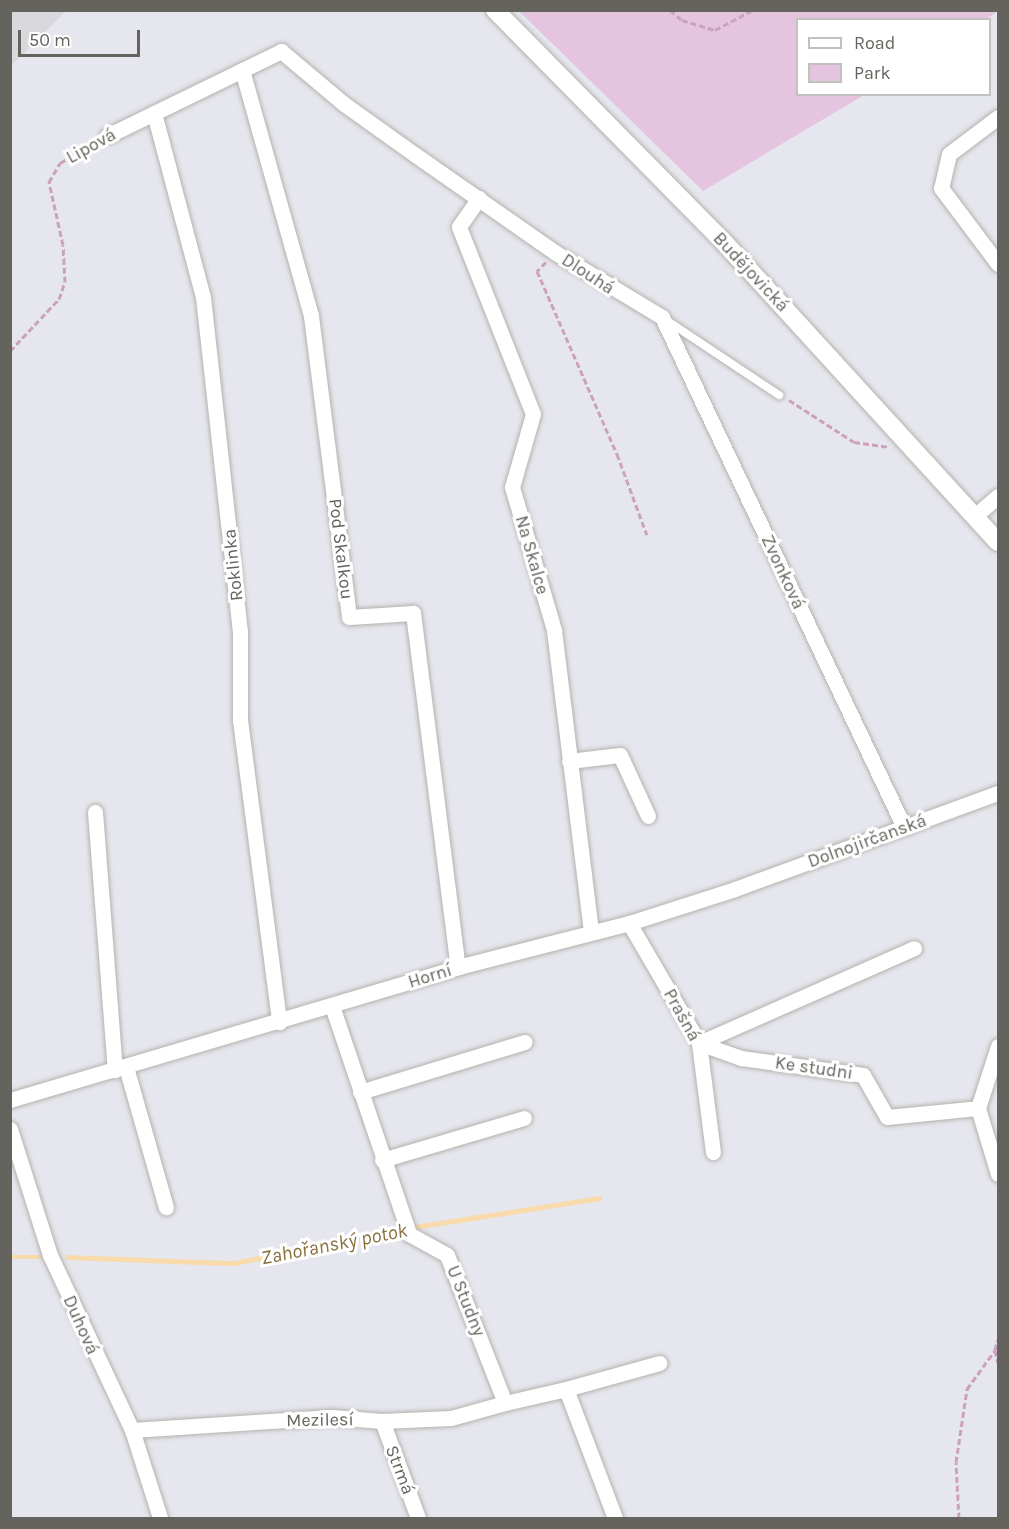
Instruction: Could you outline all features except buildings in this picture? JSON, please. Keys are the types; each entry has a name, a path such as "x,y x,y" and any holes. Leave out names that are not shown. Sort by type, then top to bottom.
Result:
{"main road":[{"name":"Budějovická","path":"495,10 722,240 999,542"}],"street":[{"name":"Lipová","path":"107,136 281,51"},
{"name":"Dlouhá","path":"281,51 344,104 556,253 662,318"},
{"name":"Pod Skalkou","path":"242,70 311,316 349,617 413,613 458,967"},
{"name":"Roklinka","path":"154,113 203,297 240,631 240,720 279,1022"},
{"path":"999,117 949,153 941,188 999,264"},
{"name":"Na Skalce","path":"479,198 459,227 533,414 512,487 554,630 591,932"},
{"name":"Zvonková","path":"662,318 904,827"},
{"path":"976,515 999,496"},
{"path":"569,762 620,755 648,816"},
{"name":"Dolnojirčanská","path":"735,889 999,793"},
{"path":"94,812 120,1069 166,1207"},
{"name":"Horní","path":"10,1100 458,967 629,923 735,889"},
{"name":"Prašná","path":"629,923 699,1043 713,1152"},
{"path":"699,1043 914,948"},
{"name":"U Studny","path":"332,1006 406,1228 447,1255 505,1403"},
{"path":"360,1092 525,1042"},
{"name":"Ke studni","path":"699,1043 741,1058 863,1075 887,1117 978,1108"},
{"path":"999,1046 978,1108 999,1174"},
{"path":"382,1160 524,1118"},
{"name":"Duhová","path":"10,1129 50,1255 132,1430 160,1518"},
{"path":"505,1403 659,1363"},
{"path":"566,1389 615,1518"},
{"name":"Mezilesí","path":"132,1430 332,1417 382,1421 451,1418 505,1403"},
{"name":"Strmá","path":"382,1421 418,1518"}],"lane":[{"name":"Dlouhá","path":"662,318 779,394"}],"path":[{"path":"670,10 681,20 715,30 753,10"},
{"name":"Lipová","path":"10,351 59,299 65,282 63,246 49,182 60,163 107,136"},
{"path":"556,253 537,271 617,454 646,535"},
{"path":"779,394 854,442 918,452"},
{"path":"958,1518 956,1462 967,1389 995,1350 999,1339"},
{"path":"995,1350 999,1363"}],"shaded area":[{"path":"11,10 66,11 11,66"}],"green space":[{"path":"998,10 988,18 796,18 796,96 862,96 703,191 519,11"}],"waterway":[{"name":"Zahořanský potok","path":"67,1257 234,1263 421,1226 599,1198"},
{"name":"Zahořanský potok","path":"10,1257 40,1257"}]}
